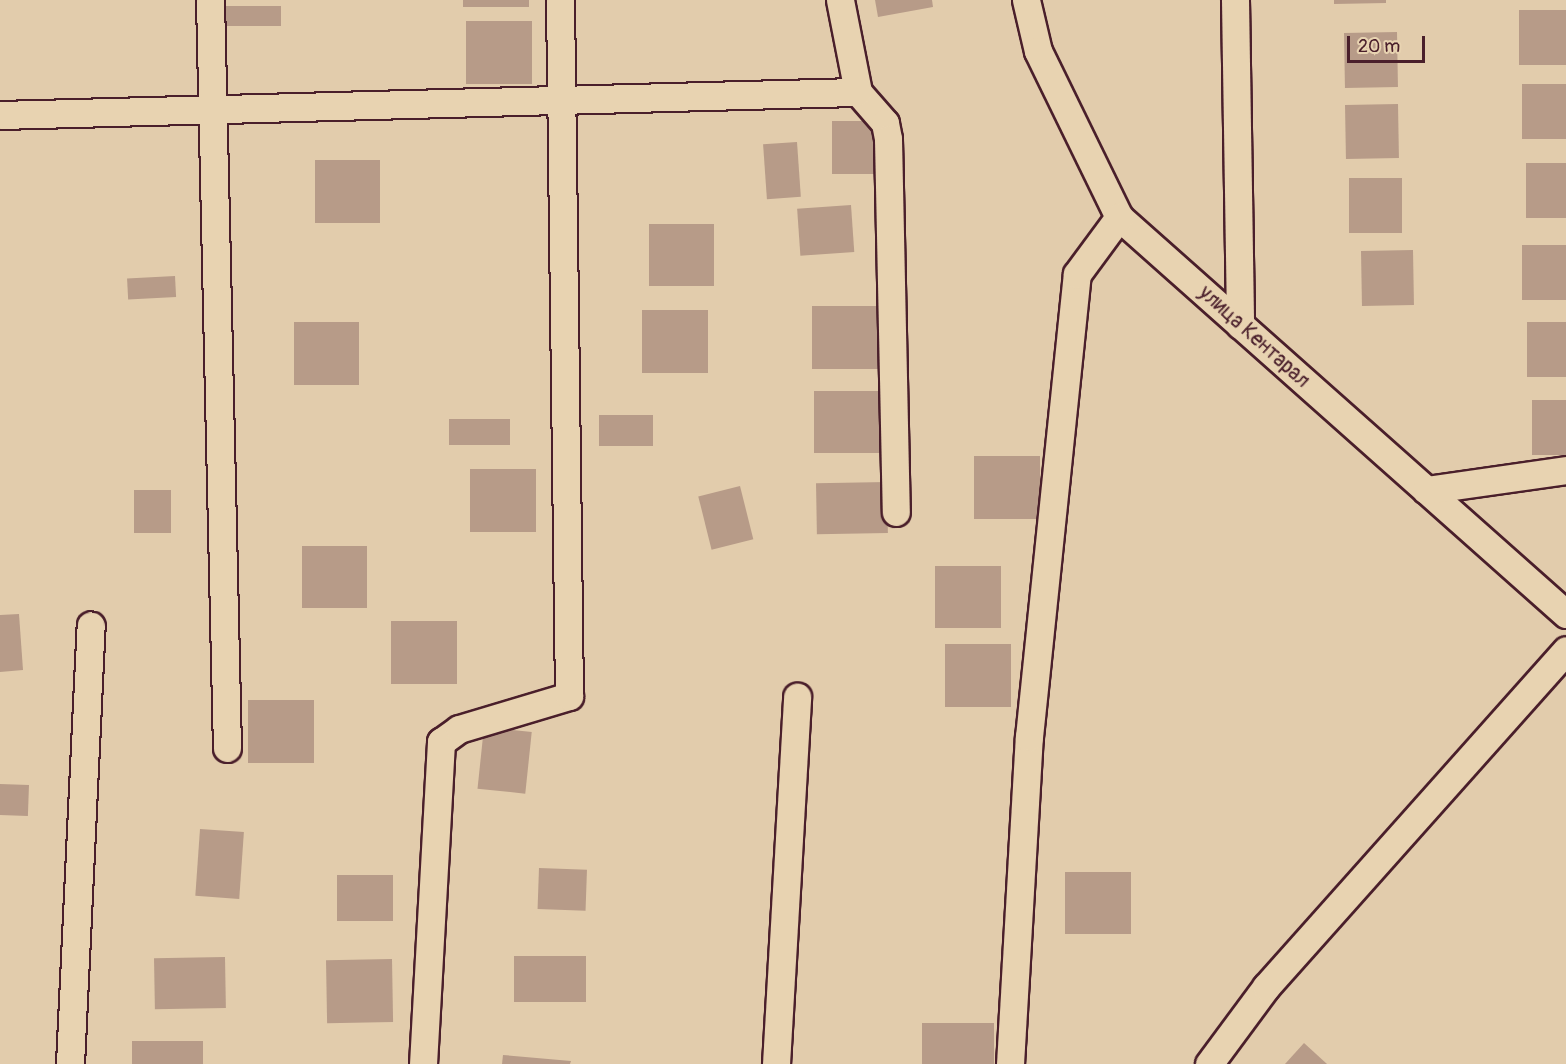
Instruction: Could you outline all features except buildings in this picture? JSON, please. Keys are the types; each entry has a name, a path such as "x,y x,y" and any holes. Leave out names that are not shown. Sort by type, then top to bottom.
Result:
{"street":[{"path":"210,0 227,747"},
{"path":"423,1064 441,742 459,729 569,696 564,101 560,0"},
{"path":"840,0 858,92 885,123 888,139 896,512"},
{"name":"улица Кентарал","path":"1026,0 1038,51 1119,218 1566,614"},
{"path":"1235,0 1240,325"},
{"path":"0,115 858,92"},
{"path":"1010,1064 1029,737 1077,274 1119,218"},
{"path":"1426,490 1566,470"},
{"path":"70,1064 91,626"},
{"path":"1209,1064 1266,987 1566,650"},
{"path":"776,1064 796,698"}]}
